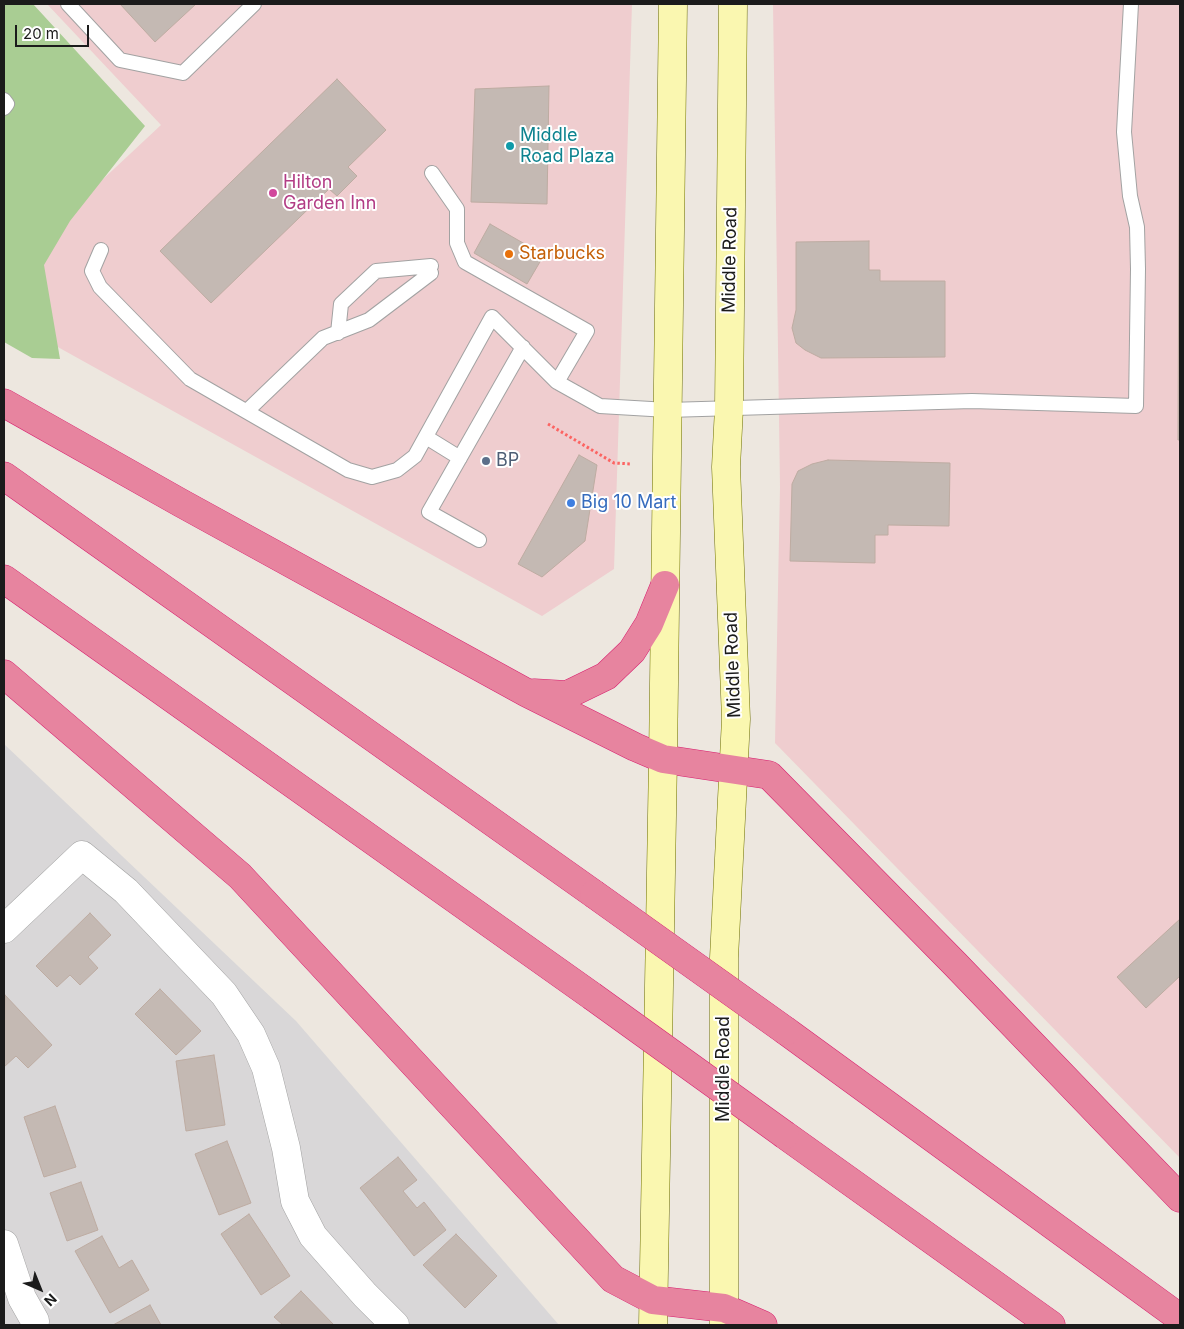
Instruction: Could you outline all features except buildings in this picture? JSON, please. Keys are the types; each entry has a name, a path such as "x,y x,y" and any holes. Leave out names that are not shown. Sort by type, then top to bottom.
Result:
{"highway":[{"path":"4,403 173,499 528,693 635,747 663,759 734,768 769,775 955,964 1180,1198"},
{"path":"4,476 786,1031 1180,1318"},
{"path":"4,579 592,996 1051,1325"},
{"path":"528,693 567,695 606,676 629,654 649,624 665,585"},
{"path":"4,674 240,876 613,1279 653,1313 724,1316 762,1325"}],"main road":[{"path":"653,1313 663,759 673,4"},
{"name":"Middle Road","path":"724,1316 724,958 736,719 726,467 729,408 733,4"}],"street":[{"path":"4,929 82,855 126,891 224,994 251,1034 266,1068 286,1148 295,1201 313,1236 365,1295 395,1325"},
{"path":"4,1244 22,1298 34,1324"}],"lane":[{"path":"68,4 120,60 182,73 254,4"},
{"path":"102,250 92,271 100,287 190,378 348,470 372,477 397,470 415,456 492,317 558,382 600,406 668,410 972,401 1136,406 1137,236 1130,196 1124,132 1131,4"},
{"path":"4,100 7,104 4,108"},
{"path":"432,173 457,209 457,243 465,262 587,331 558,382"},
{"path":"247,411 323,338 338,333 369,320 431,270 376,271 341,304 338,333"},
{"path":"479,540 429,512 522,347"},
{"path":"426,437 460,458"}],"path":[{"path":"548,424 614,463 632,464"}],"shaded area":[{"path":"47,4 632,4 614,569 542,616 47,341 24,253 161,125"},
{"path":"773,4 1180,4 1180,1158 775,743 780,487"},
{"path":"4,744 296,1021 559,1325 4,1325"}],"green space":[{"path":"4,4 33,4 145,126 70,221 44,265 60,359 32,358 4,342"}],"place":[{"name":"Middle Road Plaza","path":"510,146"},
{"name":"Hilton Garden Inn","path":"273,193"},
{"name":"Starbucks","path":"509,254"},
{"name":"BP","path":"486,461"},
{"name":"Big 10 Mart","path":"571,503"}]}
